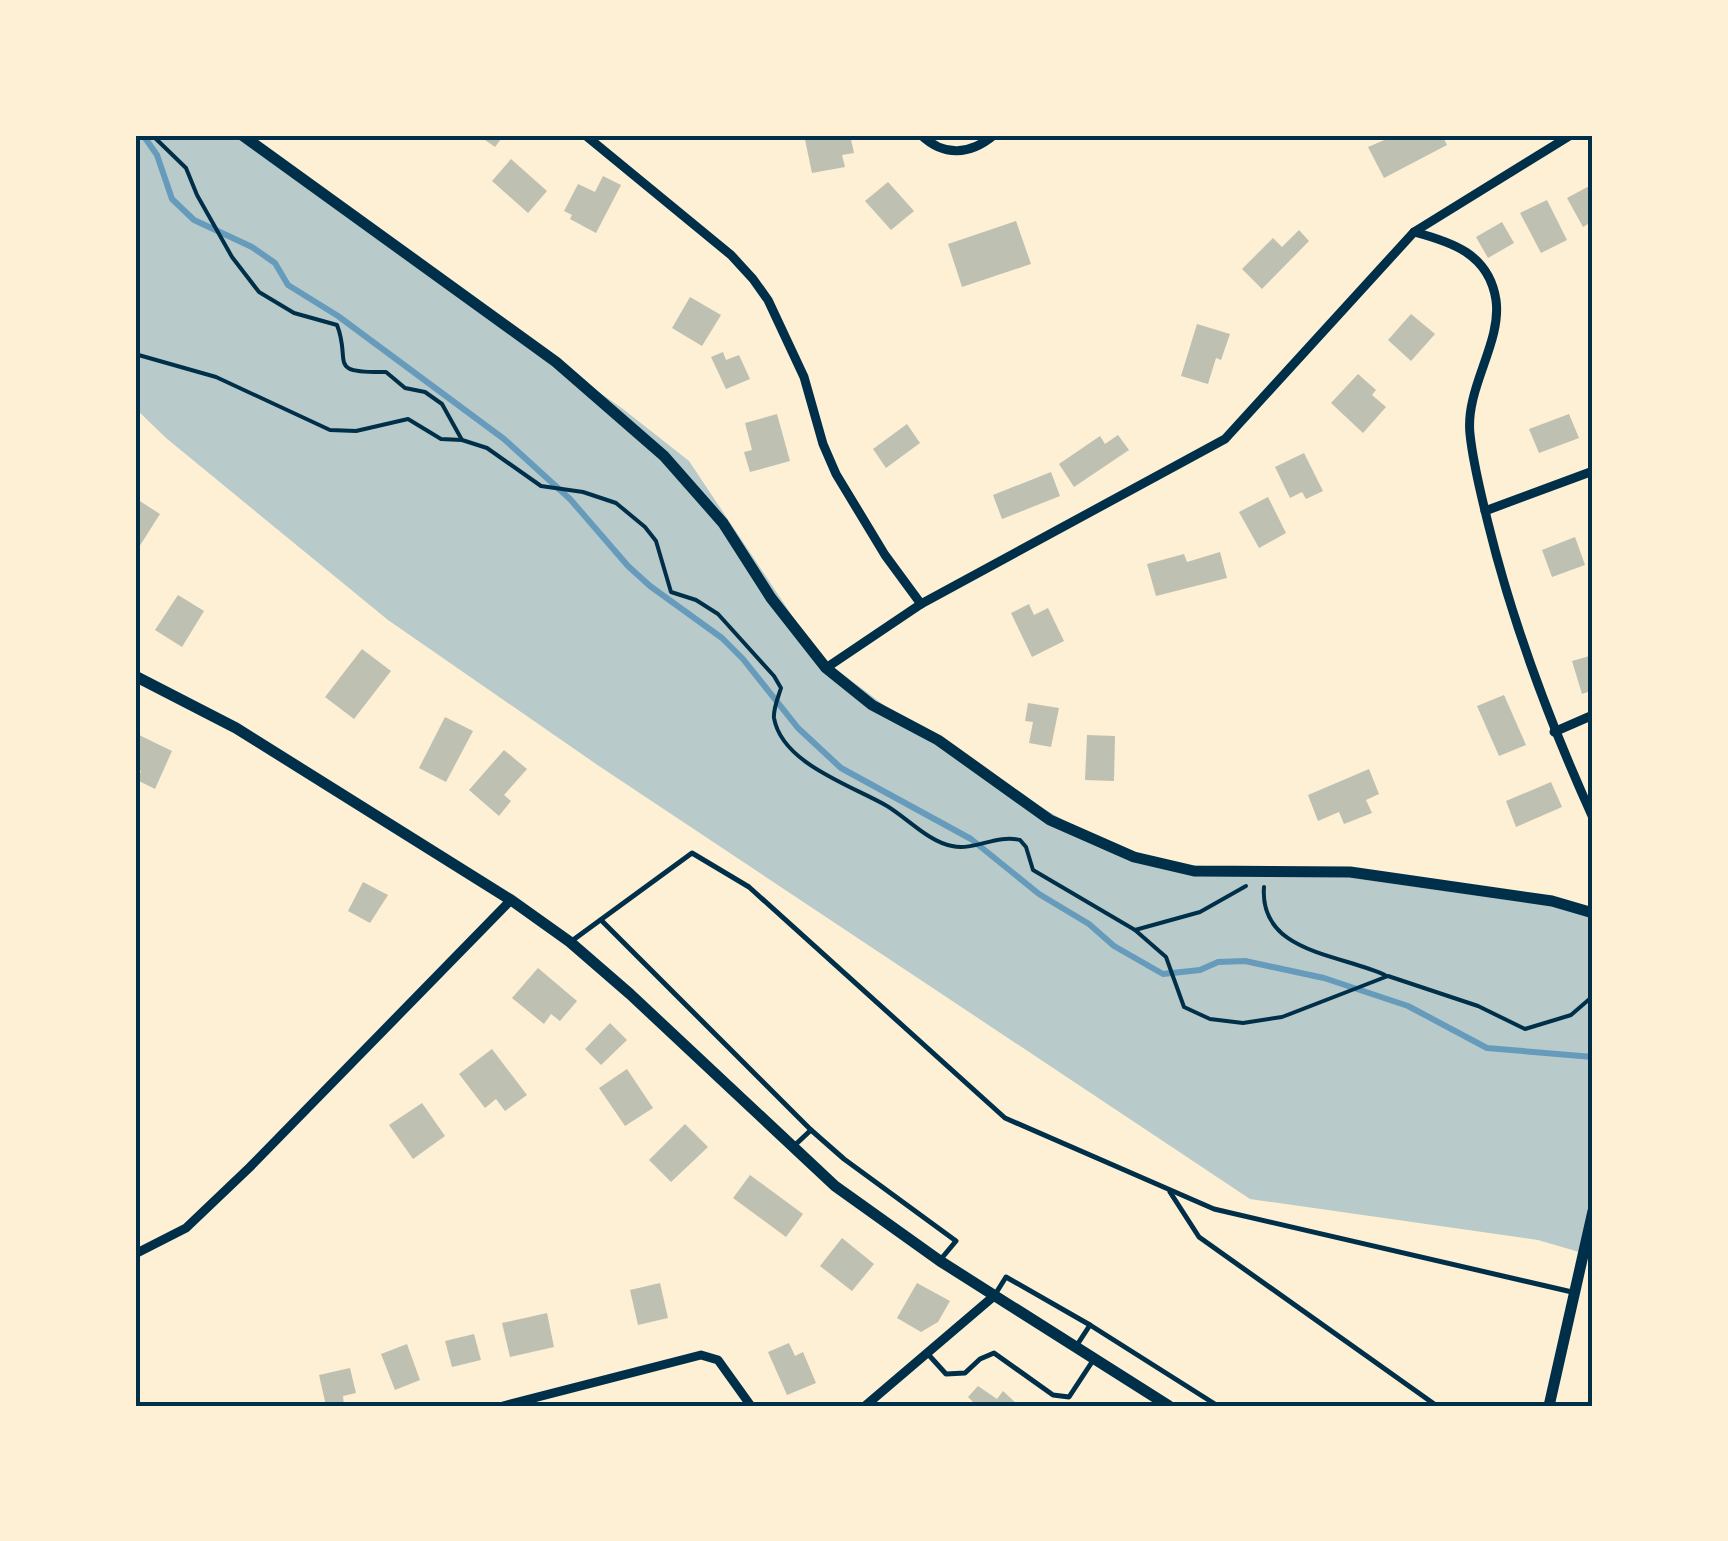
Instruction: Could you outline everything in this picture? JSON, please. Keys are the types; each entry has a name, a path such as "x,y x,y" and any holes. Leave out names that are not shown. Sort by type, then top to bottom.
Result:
{"street":[{"path":"242,135 556,362 664,456 723,523 770,598 826,668 872,705 938,740 1050,820 1134,857 1194,871 1350,872 1552,901 1593,913"},
{"path":"584,135 731,255 760,290 804,377 836,474 885,555 921,604"},
{"path":"920,135 950,152 981,146 994,135"},
{"path":"826,668 921,604 1225,439 1414,232 1570,135"},
{"path":"1414,232 1456,244 1482,267 1496,300 1494,328 1474,386 1469,430 1500,570 1554,732 1593,818"},
{"path":"1485,511 1593,471"},
{"path":"135,676 236,728 512,900 570,942 630,994 836,1186 940,1261 1170,1406"},
{"path":"1554,732 1593,716"},
{"path":"135,1254 186,1228 512,900"},
{"path":"1548,1406 1593,1212"},
{"path":"867,1405 994,1296"},
{"path":"503,1406 701,1355 718,1360 751,1406"}],"lane":[{"path":"570,942 692,853 749,888 1005,1118 1214,1209 1574,1292"},
{"path":"601,920 812,1130 956,1241 940,1261"},
{"path":"792,1147 812,1130"},
{"path":"1169,1190 1199,1237 1436,1406"},
{"path":"994,1296 1006,1277 1218,1406"},
{"path":"1075,1347 1090,1326"},
{"path":"927,1353 946,1374 965,1373 980,1359 994,1353 1053,1395 1068,1396 1094,1359"}],"path":[{"path":"152,135 186,168 226,246 259,292 294,313 336,325 340,355 350,368 366,374 386,372 404,388 425,392 442,404 462,440"},
{"path":"135,354 216,377 330,430 356,431 408,418 440,438 488,448 541,486 616,502 656,541 671,592 696,600 718,614 774,676 780,688 773,714 778,732 811,767 886,806 946,846 964,848 993,840 1020,840 1033,870 1135,930 1166,957 1189,1011 1226,1022 1282,1017 1388,976"},
{"path":"1135,930 1200,912 1266,872"},
{"path":"1266,872 1264,904 1268,919 1284,937 1311,950 1478,1006 1525,1029 1571,1016 1593,996"}],"shaded area":[{"path":"135,135 248,135 423,269 623,409 689,461 819,656 943,750 1137,863 1349,872 1593,913 1593,1256 1538,1240 1250,1199 599,766 388,620 166,438 135,408"}],"building":[{"path":"478,135 504,135 495,147"},
{"path":"804,135 850,135 854,153 842,155 845,167 812,173"},
{"path":"1396,135 1442,135 1447,145 1384,178 1368,147"},
{"path":"511,159 547,191 528,213 492,181"},
{"path":"603,176 621,185 596,233 570,219 572,215 564,211 578,184 595,192"},
{"path":"888,182 914,211 891,230 865,201"},
{"path":"1593,184 1593,221 1583,227 1567,198"},
{"path":"1547,200 1567,240 1541,253 1520,213"},
{"path":"1016,221 1031,264 962,287 948,244"},
{"path":"1502,222 1514,243 1488,258 1476,237"},
{"path":"1299,230 1309,241 1262,289 1242,269 1273,238 1282,247"},
{"path":"690,297 721,315 702,346 672,328"},
{"path":"1411,314 1435,334 1411,361 1388,340"},
{"path":"1197,324 1230,334 1221,360 1216,358 1208,384 1181,376"},
{"path":"723,352 726,360 739,355 750,379 726,389 711,357"},
{"path":"1358,374 1376,390 1372,395 1386,407 1363,433 1331,403"},
{"path":"777,414 790,461 750,472 744,452 752,450 745,423"},
{"path":"1569,414 1579,438 1539,453 1529,429"},
{"path":"907,424 920,443 886,468 873,449"},
{"path":"1118,435 1129,450 1074,487 1059,464 1100,436 1105,444"},
{"path":"1304,453 1323,491 1306,499 1302,492 1290,498 1275,467"},
{"path":"1051,472 1060,496 1002,519 993,495"},
{"path":"1268,497 1286,533 1259,548 1239,512"},
{"path":"135,498 160,514 139,547 135,545"},
{"path":"1575,537 1585,565 1552,577 1542,550"},
{"path":"1220,552 1227,578 1156,596 1147,564 1184,554 1187,562"},
{"path":"178,595 204,611 182,647 155,630"},
{"path":"1029,604 1034,615 1048,608 1064,641 1032,657 1011,613"},
{"path":"362,649 391,671 354,719 325,697"},
{"path":"1593,655 1593,690 1582,694 1572,661"},
{"path":"1504,695 1526,745 1499,756 1477,706"},
{"path":"1028,703 1059,708 1051,747 1029,743 1033,722 1025,721"},
{"path":"445,717 473,731 446,782 419,768"},
{"path":"135,733 172,751 155,789 137,780 141,771 135,768"},
{"path":"1087,735 1115,736 1114,781 1085,780"},
{"path":"504,750 527,769 504,795 511,801 499,816 469,790"},
{"path":"1369,769 1379,794 1366,800 1372,813 1344,824 1339,812 1318,821 1308,795"},
{"path":"1551,782 1562,807 1516,827 1506,801"},
{"path":"363,882 388,895 370,923 348,911"},
{"path":"538,968 577,1001 560,1021 551,1014 544,1024 512,998"},
{"path":"610,1023 627,1040 601,1065 585,1049"},
{"path":"492,1049 527,1095 505,1111 496,1099 485,1108 459,1074"},
{"path":"627,1069 653,1108 625,1126 599,1088"},
{"path":"422,1103 445,1136 413,1159 389,1125"},
{"path":"685,1124 708,1147 671,1182 649,1160"},
{"path":"750,1175 803,1214 786,1237 733,1198"},
{"path":"842,1238 874,1264 852,1291 820,1266"},
{"path":"660,1283 668,1318 638,1325 630,1290"},
{"path":"917,1283 950,1301 938,1322 921,1332 897,1318"},
{"path":"547,1313 554,1347 510,1357 502,1323"},
{"path":"474,1334 481,1360 452,1367 445,1341"},
{"path":"789,1343 795,1356 803,1352 816,1383 787,1395 768,1352"},
{"path":"407,1344 420,1380 395,1390 381,1354"},
{"path":"350,1368 356,1393 343,1396 344,1405 326,1406 319,1375"},
{"path":"978,1386 997,1399 1003,1391 1019,1406 977,1406 968,1397"}],"waterway":[{"path":"143,135 157,155 172,199 194,220 252,247 275,263 288,285 338,316 504,439 570,499 628,566 722,638 798,728 841,768 971,839 1039,894 1089,924 1114,946 1163,974 1200,970 1218,962 1245,961 1324,978 1408,1006 1487,1048 1593,1057"}]}
